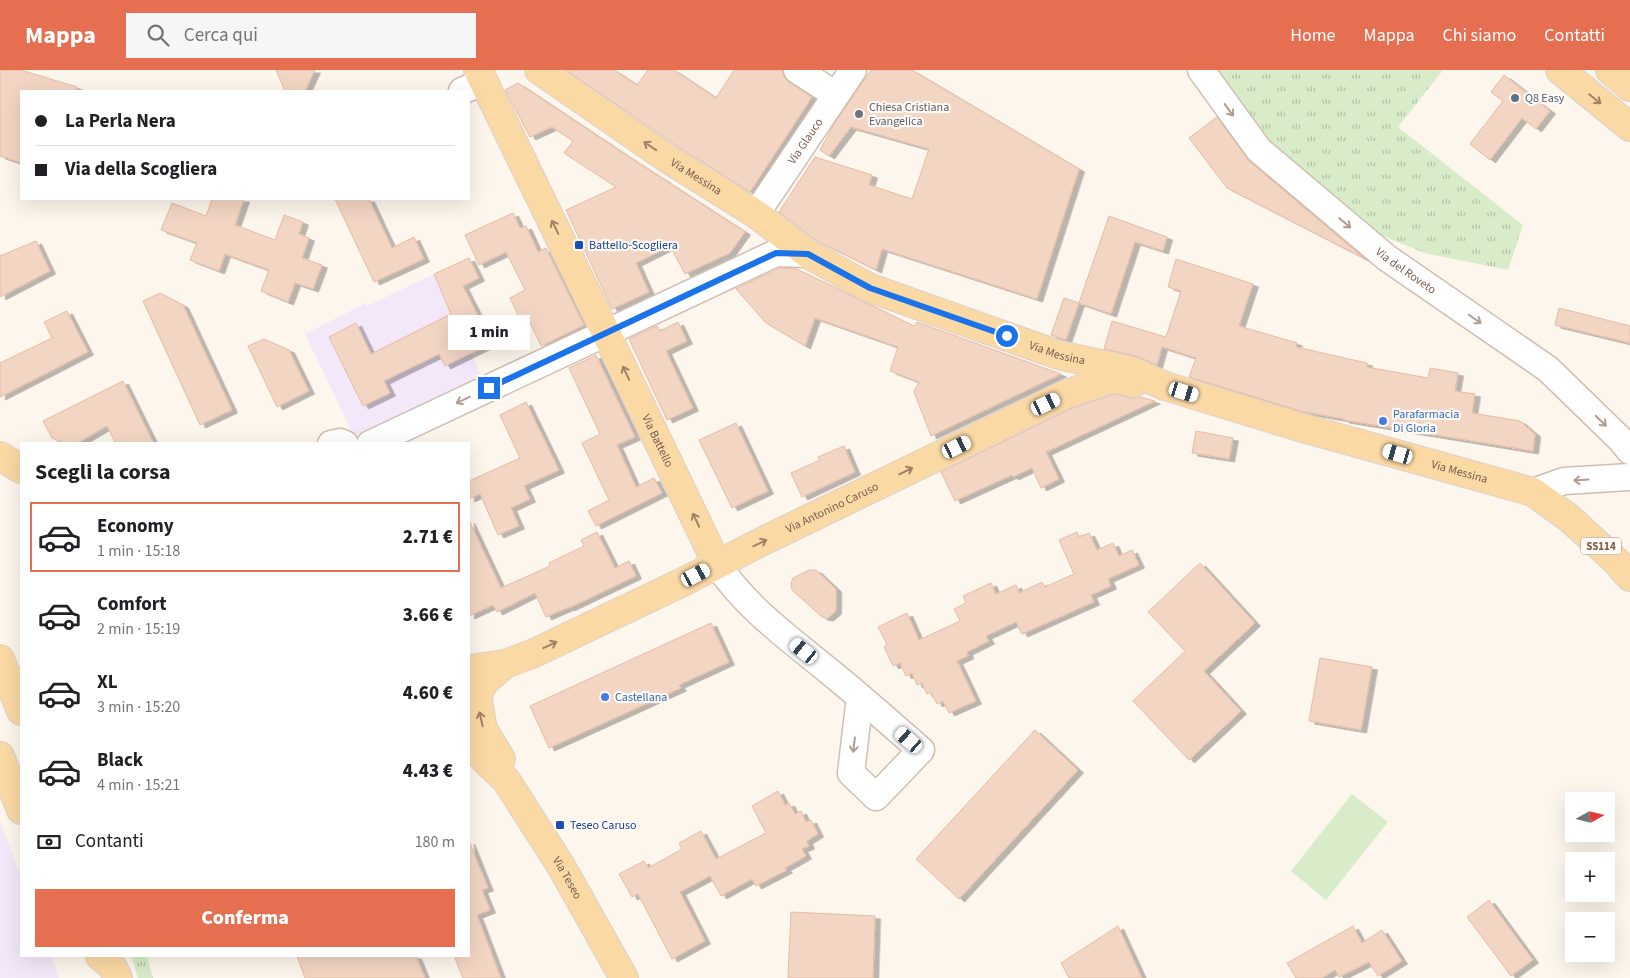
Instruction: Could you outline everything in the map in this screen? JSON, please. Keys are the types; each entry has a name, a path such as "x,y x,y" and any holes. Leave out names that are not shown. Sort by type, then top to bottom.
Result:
{"main road":[{"name":"Via Messina","path":"539,70 665,157 756,214 808,254 870,288 1059,355 1132,371 1165,386 1296,426 1534,492"},
{"path":"1560,70 1630,127"},
{"path":"1610,70 1630,87"},
{"name":"Via Battello","path":"474,81 606,333 716,564"},
{"path":"1059,355 1072,364 1078,372 1078,378 1064,395"},
{"name":"Via Antonino Caruso","path":"505,664 532,654 1064,395 1115,378 1140,384 1165,386"},
{"path":"0,456 20,468"},
{"path":"0,468 20,476"},
{"name":"SS114","path":"1534,492 1569,518 1616,561 1630,577"},
{"path":"0,659 20,709"},
{"path":"470,669 505,664"},
{"path":"505,664 484,682 479,692 478,702 483,729 500,755 506,780"},
{"path":"470,741 486,761 506,780"},
{"path":"0,756 20,807"},
{"name":"Via Teseo","path":"506,780 561,866 624,978"},
{"path":"101,957 112,966 118,978"},
{"path":"123,957 129,978"}],"street":[{"path":"797,70 836,95"},
{"name":"Via Glauco","path":"756,214 853,70"},
{"name":"Via del Roveto","path":"1201,70 1259,150 1387,258 1548,369 1630,451"},
{"path":"374,442 776,253 808,254"},
{"path":"1534,492 1564,481 1630,477"},
{"name":"Via Battello","path":"716,564 730,584 762,617 860,697 921,750 876,797 850,774 860,697"}],"shaded area":[{"path":"434,274 481,376 354,436 305,334 366,303 367,306"},
{"path":"0,821 20,874 20,957 51,957 59,978 0,978"}],"green space":[{"path":"1212,70 1443,70 1398,127 1523,225 1508,270 1424,253 1381,235 1376,238 1258,134"},
{"path":"1352,794 1388,822 1326,900 1291,871"},
{"path":"131,957 147,957 153,978 138,978"}],"building":[{"path":"0,70 21,70 77,87 77,90 20,90 20,163 0,156"},
{"path":"276,70 315,70 305,90 285,90"},
{"path":"566,70 614,70 637,85 648,70 674,70 716,98 734,70 782,70 784,77 789,82 812,97 750,192 674,144"},
{"path":"871,70 912,70 1079,169 1037,299 882,249 876,270 817,241 779,212 815,157 872,175 869,185 912,199 929,149 851,127 829,156 820,150 836,121"},
{"path":"1504,75 1550,111 1536,129 1522,118 1490,160 1470,144 1503,101 1491,92"},
{"path":"518,83 745,232 730,253 685,274 670,246 636,263 649,292 612,309 566,210 616,187 564,153 573,141 552,127 530,137 505,90"},
{"path":"1217,117 1249,161 1365,259 1227,188 1189,138"},
{"path":"212,200 244,200 235,225 275,240 284,215 303,222 299,234 309,238 302,258 322,265 313,289 295,283 288,302 261,291 269,270 225,254 219,271 190,260 197,243 161,230 172,203 206,216"},
{"path":"335,200 369,200 392,248 414,237 424,259 374,282"},
{"path":"513,213 520,228 526,226 538,252 546,248 584,325 541,346 528,318 521,321 510,298 525,290 506,252 479,265 465,235"},
{"path":"1109,216 1167,237 1163,251 1135,242 1111,314 1079,303"},
{"path":"36,241 50,271 0,297 0,256"},
{"path":"469,258 479,278 463,286 492,343 445,366 439,354 384,381 390,393 363,406 329,337 356,323 371,354 451,314 434,274"},
{"path":"1176,259 1253,284 1239,326 1297,343 1296,347 1367,363 1367,367 1428,378 1430,368 1458,373 1455,391 1475,394 1472,413 1520,421 1535,434 1533,451 1300,411 1189,377 1196,358 1162,347 1157,365 1136,356 1104,349 1112,321 1166,337 1181,291 1168,287"},
{"path":"780,268 797,269 914,326 917,322 1061,374 931,436 914,392 919,382 890,371 898,347 815,318 805,346 766,323 736,289"},
{"path":"160,293 183,305 232,410 200,425 143,301"},
{"path":"1064,298 1079,303 1066,340 1051,335"},
{"path":"1559,308 1630,326 1630,343 1555,325"},
{"path":"67,311 88,352 0,397 0,363 52,338 44,322"},
{"path":"678,322 687,341 666,351 693,408 667,420 629,339 657,326 660,331"},
{"path":"264,339 289,350 309,391 277,407 248,346"},
{"path":"596,355 635,437 617,445 636,487 654,478 662,493 596,526 588,511 609,500 582,443 600,434 569,368"},
{"path":"123,381 153,442 115,442 107,426 79,442 61,442 52,438 43,421"},
{"path":"1115,394 1155,401 1046,452 1059,479 1041,488 1032,468 955,501 941,472 1070,409"},
{"path":"526,402 559,470 524,486 530,499 511,508 519,526 498,535 480,494 470,499 470,481 520,458 500,415"},
{"path":"736,423 768,491 732,508 699,440"},
{"path":"1196,431 1233,438 1229,459 1192,453"},
{"path":"844,446 855,472 802,497 791,473 820,460 818,457"},
{"path":"470,522 501,588 550,566 549,563 584,546 581,540 597,532 615,568 629,561 636,576 546,617 535,593 497,612 493,605 470,616"},
{"path":"1077,532 1079,537 1089,533 1097,550 1113,543 1119,556 1132,550 1139,565 1108,579 1111,586 1091,595 1094,602 1022,634 1016,622 986,636 989,641 967,652 968,656 957,661 976,701 949,713 943,701 937,704 931,692 927,694 922,683 917,685 912,673 906,676 900,663 893,666 884,647 887,644 878,627 907,613 919,640 960,621 954,609 966,603 963,596 991,583 996,594 1016,585 1019,593 1042,582 1045,587 1074,574 1059,540"},
{"path":"1200,563 1255,623 1204,671 1241,711 1189,760 1133,701 1185,651 1148,612"},
{"path":"809,570 816,570 836,589 836,611 828,618 822,617 792,590 793,578"},
{"name":"Castellana","path":"711,623 729,662 679,685 681,688 549,748 530,706"},
{"path":"1320,658 1372,667 1361,730 1309,721"},
{"path":"1035,730 1078,770 959,899 916,859"},
{"path":"778,791 785,805 789,803 795,814 801,811 806,822 811,820 818,834 807,841 809,846 802,849 806,856 785,868 787,870 756,886 752,879 721,896 710,876 680,892 705,941 672,959 638,894 632,897 619,874 644,861 648,868 682,849 679,843 701,831 716,859 766,833 752,806"},
{"path":"470,843 488,888 482,890 490,910 477,915 501,978 463,978 454,957 470,957"},
{"path":"1489,900 1533,960 1511,976 1467,917"},
{"path":"791,912 875,916 873,978 788,978"},
{"path":"1118,926 1142,978 1069,978 1061,963"},
{"path":"1353,926 1362,943 1382,930 1402,961 1378,976 1369,962 1339,977 1335,970 1322,978 1296,978 1287,963"},
{"path":"297,957 416,957 425,978 305,978"}],"place":[{"name":"Q8 Easy","path":"1515,98"},
{"name":"Chiesa Cristiana Evangelica","path":"859,114"},
{"name":"Battello-Scogliera","path":"579,245"},
{"name":"Parafarmacia Di Gloria","path":"1383,421"},
{"name":"Castellana","path":"605,697"},
{"name":"Teseo Caruso","path":"560,825"}],"route":[{"path":"489,388 776,253 808,254 870,288 1007,336"}]}
